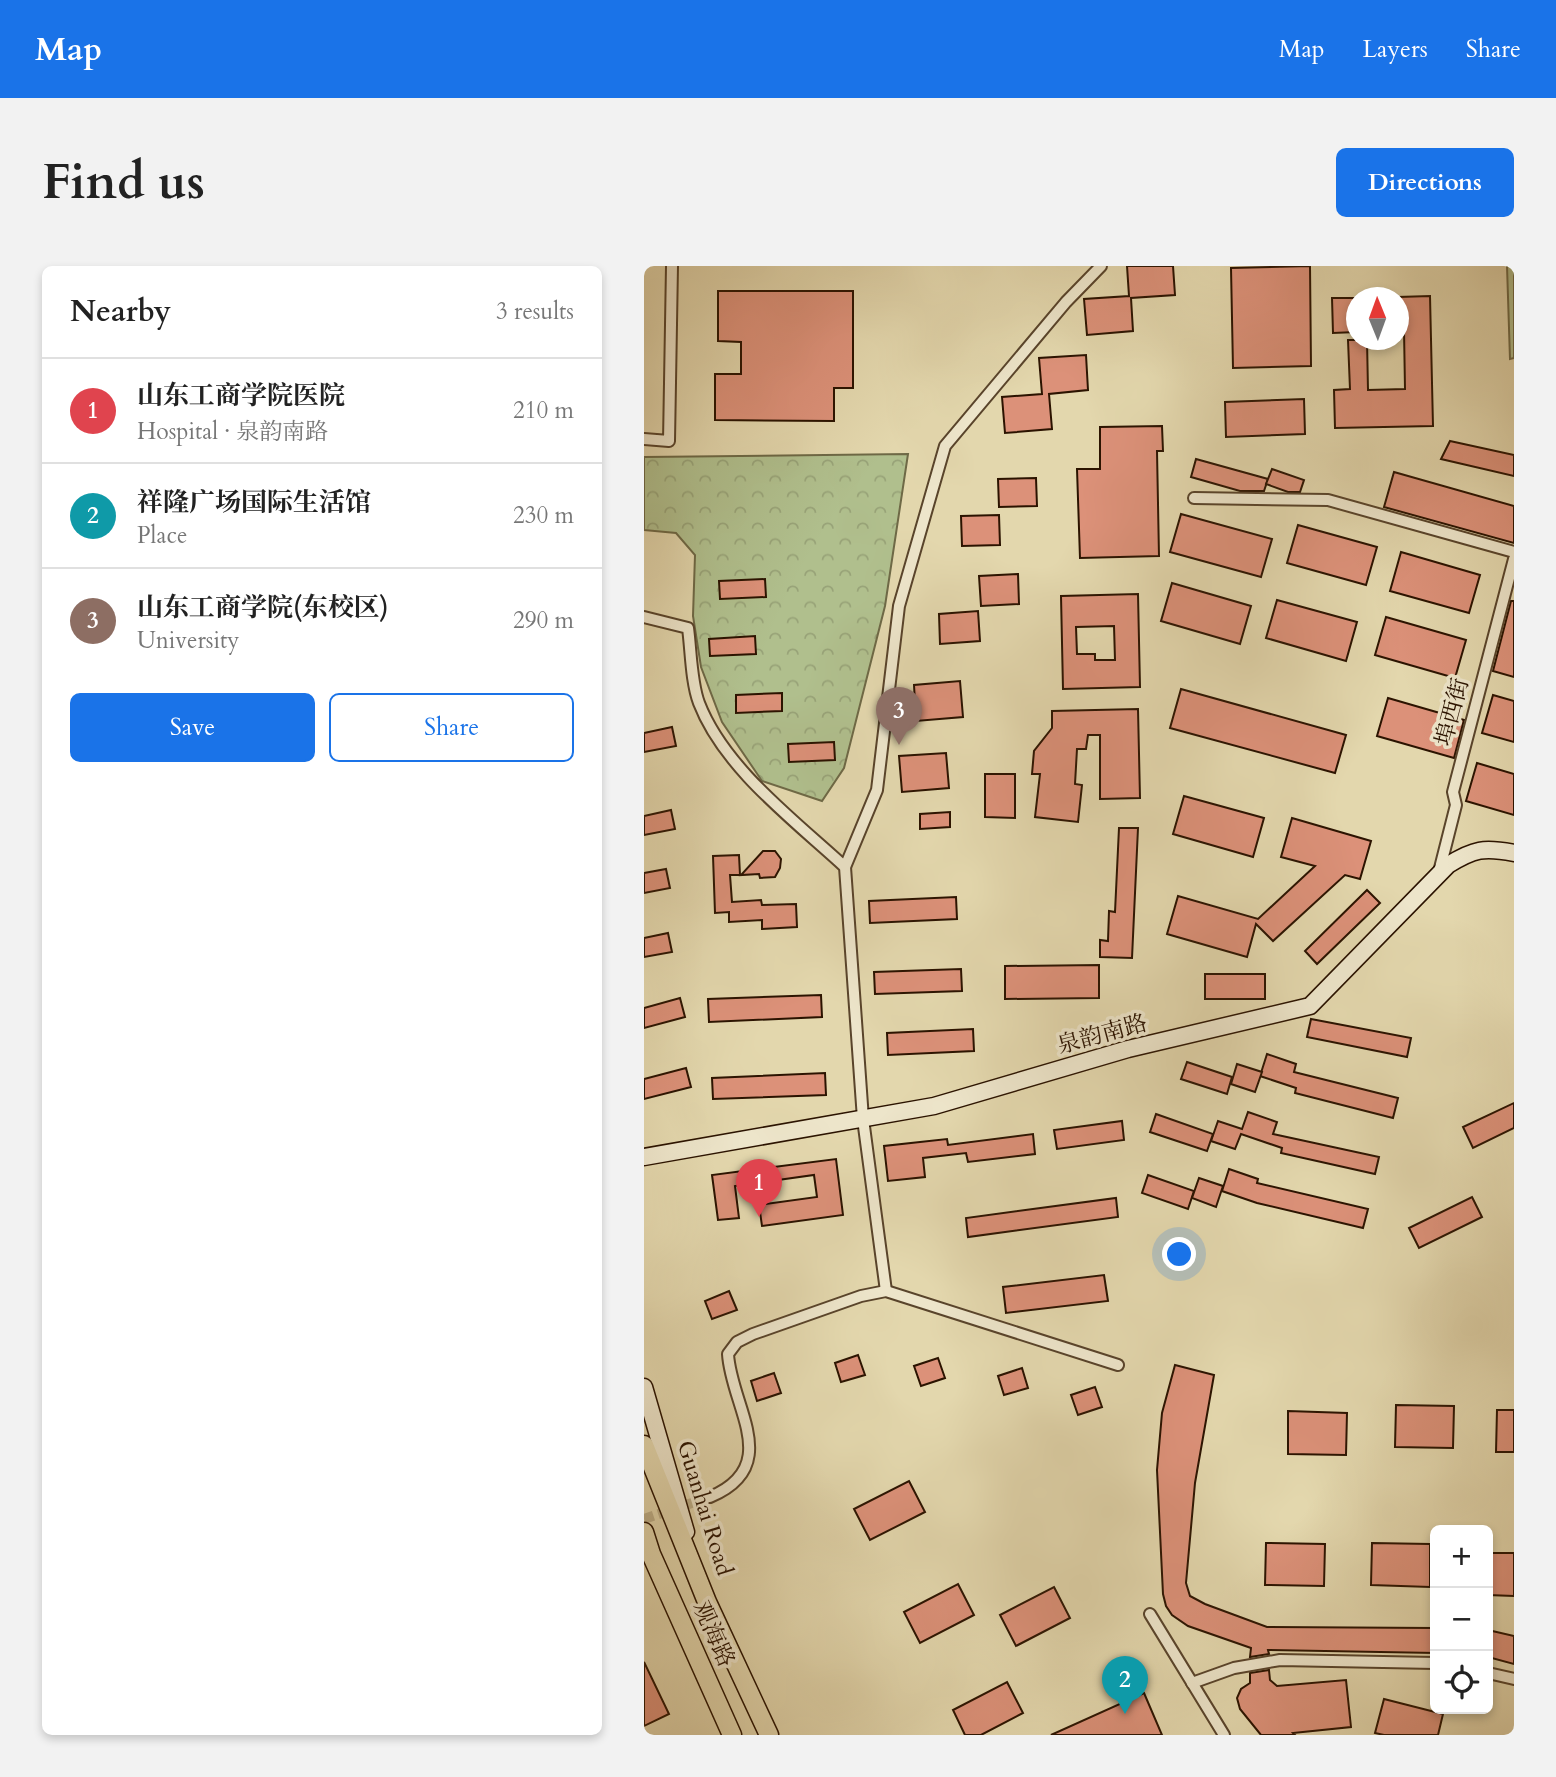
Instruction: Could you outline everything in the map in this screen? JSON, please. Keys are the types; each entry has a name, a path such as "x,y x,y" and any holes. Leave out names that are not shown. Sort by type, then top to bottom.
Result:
{"main road":[{"name":"Guanhai Road","path":"644,1446 708,1602"},
{"path":"644,1532 648,1548"},
{"name":"观海路","path":"648,1548 732,1735"},
{"name":"观海路","path":"708,1602 769,1735"}],"street":[{"path":"644,439 669,441 672,266"},
{"path":"886,1291 863,1119 845,867 877,790 899,606 945,446 1066,302 1101,266"},
{"path":"1194,498 1328,500 1514,552"},
{"name":"埠西街","path":"1438,875 1456,805 1453,792 1514,559"},
{"path":"644,617 688,628 698,700 716,740 765,794 845,867"},
{"name":"泉韵南路","path":"644,1157 934,1106 1128,1049 1310,1006 1448,864 1467,853 1489,848 1514,853"},
{"path":"710,1497 722,1492 734,1482 746,1467 751,1451 745,1418 729,1368 728,1354 737,1342 752,1334 861,1296 886,1291 1118,1365"},
{"name":"Guanhai Road","path":"644,1387 708,1602"},
{"path":"1150,1614 1224,1735"},
{"path":"1192,1683 1234,1668 1280,1660 1430,1663"},
{"path":"1493,1674 1514,1679"}],"green space":[{"path":"1507,266 1514,266 1514,358 1510,359"},
{"path":"908,454 885,606 844,768 822,801 762,781 722,722 701,667 693,616 695,555 676,533 644,530 644,457"}],"building":[{"path":"1127,266 1173,266 1175,295 1131,298 1133,331 1087,335 1084,299 1129,296"},
{"path":"1310,266 1311,366 1233,368 1231,268"},
{"path":"718,291 853,291 853,388 834,388 834,421 715,420 715,374 741,374 741,342 718,341"},
{"path":"1430,296 1433,426 1335,428 1334,390 1350,389 1348,350 1367,350 1368,390 1405,389 1404,350 1409,350 1409,297"},
{"path":"1332,298 1346,298 1346,332 1333,333"},
{"path":"1086,355 1088,390 1049,394 1052,429 1005,433 1002,397 1042,394 1039,358"},
{"path":"1304,399 1305,434 1226,437 1225,402"},
{"path":"1162,426 1163,451 1157,451 1159,556 1080,558 1077,469 1100,469 1100,427"},
{"path":"1450,441 1514,455 1514,476 1441,459"},
{"path":"1196,459 1268,479 1264,491 1240,491 1191,477"},
{"path":"1272,469 1304,480 1300,492 1288,492 1266,484"},
{"path":"1394,472 1514,506 1514,543 1384,507"},
{"path":"1036,478 1037,506 999,507 998,479"},
{"path":"1181,514 1272,539 1261,577 1170,552"},
{"path":"999,515 1000,545 962,546 961,516"},
{"path":"1298,525 1377,547 1366,585 1287,563"},
{"path":"1401,552 1480,575 1469,613 1390,591"},
{"path":"1018,574 1019,604 981,606 979,576"},
{"path":"765,579 766,597 720,599 719,581"},
{"path":"1172,583 1251,606 1240,644 1161,621"},
{"path":"1138,594 1140,687 1063,689 1061,596","holes":["1114,626 1115,660 1095,660 1095,654 1077,654 1076,627"]},
{"path":"1277,600 1357,622 1346,661 1266,638"},
{"path":"1511,601 1514,601 1514,677 1493,671"},
{"path":"978,611 980,641 940,644 939,614"},
{"path":"1386,617 1466,640 1455,678 1375,655"},
{"path":"755,636 756,654 710,656 709,639"},
{"path":"960,681 963,717 916,721 914,685"},
{"path":"1181,689 1346,735 1335,773 1170,728"},
{"path":"782,693 782,711 736,713 736,695"},
{"path":"1493,695 1514,701 1514,742 1482,733"},
{"path":"1388,698 1464,720 1454,758 1377,736"},
{"path":"1138,709 1140,798 1100,799 1100,735 1088,735 1086,749 1077,749 1075,784 1082,785 1078,822 1035,817 1040,774 1032,774 1034,751 1052,728 1052,711"},
{"path":"672,727 676,746 644,752 644,733"},
{"path":"834,742 835,760 789,762 788,744"},
{"path":"946,753 949,788 902,792 899,756"},
{"path":"1477,763 1514,774 1514,815 1466,801"},
{"path":"985,774 1015,774 1015,818 985,817"},
{"path":"1184,796 1264,818 1253,857 1173,834"},
{"path":"671,810 675,829 644,835 644,816"},
{"path":"950,812 950,827 920,829 920,814"},
{"path":"1292,818 1371,841 1360,879 1345,875 1273,941 1256,924 1247,957 1167,934 1178,896 1258,919 1315,866 1281,857"},
{"path":"1119,828 1138,828 1132,958 1100,957 1100,940 1108,941 1109,911 1115,912"},
{"path":"763,851 775,851 781,859 775,877 741,875"},
{"path":"739,855 740,875 730,875 732,902 761,900 762,905 796,904 797,927 762,929 762,920 729,922 729,912 715,913 713,856"},
{"path":"666,869 670,888 644,893 644,873"},
{"path":"1367,890 1380,903 1317,964 1305,951"},
{"path":"956,897 957,919 870,923 869,901"},
{"path":"668,933 672,952 644,957 644,938"},
{"path":"1099,965 1099,998 1005,999 1005,966"},
{"path":"961,969 962,991 875,994 874,972"},
{"path":"1205,974 1265,974 1265,999 1205,999"},
{"path":"821,995 822,1017 709,1022 708,999"},
{"path":"680,998 685,1017 644,1028 644,1008"},
{"path":"1311,1019 1411,1038 1407,1057 1307,1037"},
{"path":"973,1029 974,1051 888,1055 887,1033"},
{"path":"1267,1054 1296,1064 1294,1072 1398,1098 1393,1118 1295,1093 1296,1088 1260,1076"},
{"path":"1187,1062 1232,1077 1227,1094 1181,1079"},
{"path":"1237,1064 1262,1072 1255,1092 1231,1084"},
{"path":"686,1068 691,1087 644,1099 644,1079"},
{"path":"825,1073 826,1095 713,1099 712,1078"},
{"path":"1514,1103 1514,1128 1473,1148 1463,1127"},
{"path":"1248,1112 1277,1122 1273,1134 1379,1157 1375,1174 1281,1153 1282,1148 1241,1134 1235,1149 1211,1141 1218,1121 1242,1129"},
{"path":"1156,1114 1213,1134 1207,1151 1150,1132"},
{"path":"1122,1121 1124,1140 1057,1149 1054,1130"},
{"path":"1033,1134 1035,1154 968,1162 966,1153 923,1158 925,1177 888,1181 884,1146 947,1139 948,1145"},
{"path":"836,1159 843,1215 762,1226 759,1205 817,1197 814,1175 735,1186 739,1218 718,1220 712,1175"},
{"path":"1229,1169 1258,1179 1257,1183 1368,1209 1363,1228 1257,1203 1222,1191"},
{"path":"1148,1175 1194,1191 1188,1209 1142,1193"},
{"path":"1199,1178 1223,1186 1216,1207 1192,1198"},
{"path":"1472,1197 1482,1217 1419,1248 1409,1228"},
{"path":"1116,1198 1118,1217 968,1237 966,1218"},
{"path":"1104,1275 1108,1301 1006,1313 1003,1287"},
{"path":"729,1291 737,1310 712,1319 705,1301"},
{"path":"858,1355 865,1375 841,1382 835,1363"},
{"path":"938,1358 945,1378 921,1386 914,1366"},
{"path":"1175,1365 1214,1375 1195,1483 1186,1583 1190,1596 1267,1627 1430,1628 1430,1653 1268,1650 1269,1654 1250,1657 1251,1648 1188,1626 1172,1615 1163,1594 1157,1470 1162,1413"},
{"path":"1022,1368 1028,1388 1004,1395 998,1376"},
{"path":"774,1373 781,1393 757,1401 751,1381"},
{"path":"1095,1387 1102,1407 1078,1415 1071,1395"},
{"path":"1396,1405 1454,1406 1453,1448 1395,1447"},
{"path":"1497,1410 1514,1410 1514,1452 1496,1452"},
{"path":"1288,1411 1347,1413 1346,1455 1288,1454"},
{"path":"909,1481 925,1512 870,1540 854,1509"},
{"path":"1266,1543 1325,1544 1324,1586 1265,1585"},
{"path":"1372,1543 1430,1544 1430,1587 1371,1585"},
{"path":"1493,1553 1514,1553 1514,1596 1493,1595"},
{"path":"958,1584 974,1615 920,1643 904,1612"},
{"path":"1054,1587 1070,1618 1016,1646 1000,1615"},
{"path":"1493,1631 1514,1636 1514,1664 1493,1658"},
{"path":"644,1662 669,1714 644,1726"},
{"path":"1269,1670 1270,1680 1277,1686 1346,1680 1351,1727 1293,1733 1295,1735 1261,1735 1240,1709 1237,1698 1241,1689 1250,1683 1250,1673"},
{"path":"1007,1682 1023,1713 981,1735 965,1735 953,1710"},
{"path":"1144,1693 1162,1735 1051,1735"},
{"path":"1384,1699 1430,1711 1430,1714 1443,1714 1438,1735 1375,1733"}],"tunnel":[{"path":"644,1519 710,1497"}],"place":[{"name":"山东工商学院(东校区)","path":"899,745"},
{"name":"山东工商学院医院","path":"759,1217"},
{"name":"祥隆广场国际生活馆","path":"1125,1714"}]}
